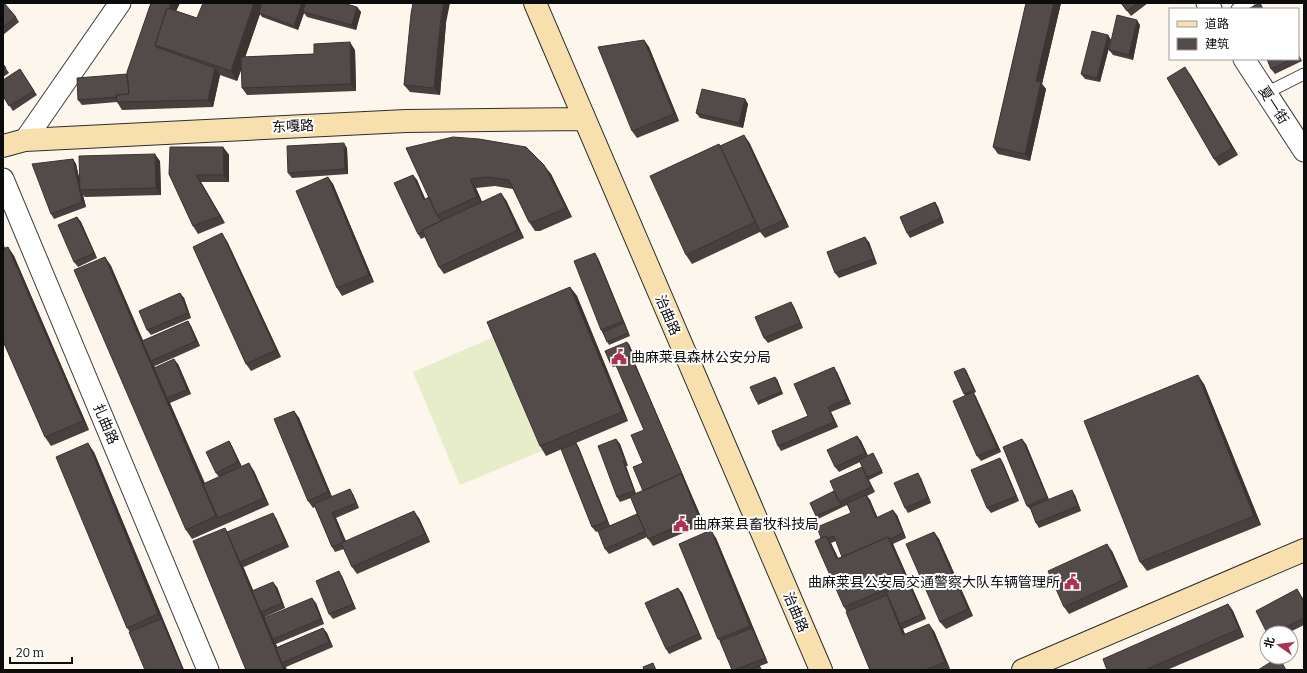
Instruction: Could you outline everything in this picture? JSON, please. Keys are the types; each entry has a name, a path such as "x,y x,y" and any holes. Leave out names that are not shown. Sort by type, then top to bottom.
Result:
{"street":[{"path":"25,140 120,3"},
{"name":"治曲路","path":"535,3 821,670"},
{"name":"夏一街","path":"1245,60 1304,151"},
{"name":"东嘎路","path":"3,146 25,140 406,120 584,119"},
{"name":"扎曲路","path":"3,179 208,670"},
{"path":"1023,670 1304,550"}],"lane":[{"path":"1239,8 1249,3"},
{"path":"1266,93 1304,74"}],"green space":[{"path":"496,336 544,450 460,485 413,372"}],"building":[{"path":"3,3 16,17 3,27"},
{"path":"151,3 171,3 169,9 167,8 155,45 156,47 215,68 208,100 117,102 116,95 129,94 127,72"},
{"path":"203,3 254,3 231,71 155,45 167,8 197,18"},
{"path":"262,3 302,3 294,26 259,13"},
{"path":"305,3 343,3 357,7 352,25 303,12"},
{"path":"413,3 444,3 441,16 434,88 404,85"},
{"path":"1026,3 1054,3 1036,81 1041,82 1025,154 993,147"},
{"path":"1121,3 1138,3 1127,11"},
{"path":"1260,3 1262,8 1250,8"},
{"path":"1117,15 1137,20 1129,55 1109,50"},
{"path":"1092,31 1108,35 1097,78 1081,74"},
{"path":"644,40 674,114 632,131 598,47"},
{"path":"350,42 351,84 242,88 241,57 314,54 314,44"},
{"path":"1267,60 1290,60 1271,69"},
{"path":"1185,67 1232,148 1214,159 1167,78"},
{"path":"20,69 34,91 9,106 3,96 3,80"},
{"path":"127,74 129,94 116,95 117,97 78,100 77,78"},
{"path":"702,89 745,99 739,123 696,113"},
{"path":"744,135 784,220 760,231 720,146"},
{"path":"453,137 479,139 526,147 544,165 566,208 533,222 529,222 509,180 488,177 470,179 477,197 437,215 406,148"},
{"path":"344,143 345,169 288,173 287,146"},
{"path":"719,144 755,222 686,255 650,176"},
{"path":"170,147 223,147 224,175 196,175 220,216 193,226 169,174"},
{"path":"155,154 156,188 80,190 79,156"},
{"path":"73,159 82,202 51,214 32,164"},
{"path":"413,175 424,200 429,197 441,221 422,230 423,232 418,234 394,183"},
{"path":"328,177 369,275 337,288 296,191"},
{"path":"501,193 518,230 439,267 422,230"},
{"path":"935,202 941,218 907,233 900,217"},
{"path":"77,217 94,253 74,262 58,225"},
{"path":"222,233 276,350 246,364 193,247"},
{"path":"865,237 874,259 835,273 827,252"},
{"path":"8,247 83,421 45,437 3,341 3,249"},
{"path":"595,253 623,321 601,330 574,261"},
{"path":"105,257 216,516 186,530 74,270"},
{"path":"570,287 622,412 540,446 487,322"},
{"path":"180,293 188,313 147,330 139,311"},
{"path":"791,302 800,323 764,338 755,317"},
{"path":"188,321 196,341 151,361 142,341"},
{"path":"624,323 628,333 607,342 603,332"},
{"path":"627,342 633,356 611,365 605,351"},
{"path":"631,356 683,476 681,474 643,491 633,467 643,463 631,435 644,430 615,363"},
{"path":"174,359 187,390 167,398 154,368"},
{"path":"834,367 847,399 828,407 834,422 778,446 772,431 808,416 794,384"},
{"path":"964,368 974,390 964,394 954,372"},
{"path":"1198,375 1254,516 1140,562 1084,421"},
{"path":"775,377 781,392 757,402 750,387"},
{"path":"973,392 997,448 977,456 953,401"},
{"path":"294,411 328,492 308,501 274,419"},
{"path":"857,436 865,453 835,467 827,450"},
{"path":"616,439 625,461 623,461 634,491 617,497 598,446"},
{"path":"1022,439 1047,497 1027,506 1003,447"},
{"path":"229,441 238,462 216,473 206,452"},
{"path":"88,443 158,614 127,628 56,457"},
{"path":"576,443 607,521 592,527 561,449"},
{"path":"873,453 882,471 867,477 859,460"},
{"path":"1000,458 1016,496 987,508 971,470"},
{"path":"249,463 264,498 218,518 203,484"},
{"path":"862,467 871,487 839,502 830,481"},
{"path":"918,473 928,498 905,508 894,483"},
{"path":"681,474 699,517 648,539 630,496"},
{"path":"350,489 356,503 332,513 344,542 332,547 314,504"},
{"path":"1072,490 1078,506 1036,523 1030,507"},
{"path":"834,491 841,505 816,516 810,503"},
{"path":"866,495 876,518 893,510 903,533 890,539 888,537 842,557 834,536 828,538 826,536 821,538 817,527 851,513 847,503"},
{"path":"414,511 425,534 352,567 341,543"},
{"path":"273,513 285,542 240,562 227,532"},
{"path":"637,514 645,531 605,549 598,531"},
{"path":"225,528 284,670 246,670 193,541"},
{"path":"711,530 750,626 718,639 679,544"},
{"path":"934,532 968,609 940,622 906,544"},
{"path":"826,536 837,559 888,537 907,580 844,607 815,541"},
{"path":"1107,544 1123,580 1064,607 1048,571"},
{"path":"339,571 353,604 329,614 316,581"},
{"path":"273,582 282,603 261,612 252,591"},
{"path":"908,582 922,614 900,624 886,592"},
{"path":"678,588 699,634 666,649 645,603"},
{"path":"1297,589 1304,602 1304,618 1290,625 1263,625 1256,611"},
{"path":"887,595 903,635 929,624 945,662 925,670 870,670 846,612"},
{"path":"312,598 321,619 273,639 264,618"},
{"path":"1228,604 1239,629 1145,670 1107,670 1103,659"},
{"path":"161,619 183,670 145,670 129,632"},
{"path":"323,628 329,642 282,663 276,648"},
{"path":"752,628 765,658 732,670 720,641"},
{"path":"653,663 656,670 644,670 643,667"},
{"path":"1266,665 1283,665 1286,670 1258,670"},
{"path":"759,666 761,670 750,670"}],"place":[{"name":"曲麻莱县森林公安分局","path":"619,357"},
{"name":"曲麻莱县畜牧科技局","path":"681,524"},
{"name":"曲麻莱县公安局交通警察大队车辆管理所","path":"1072,582"}]}
